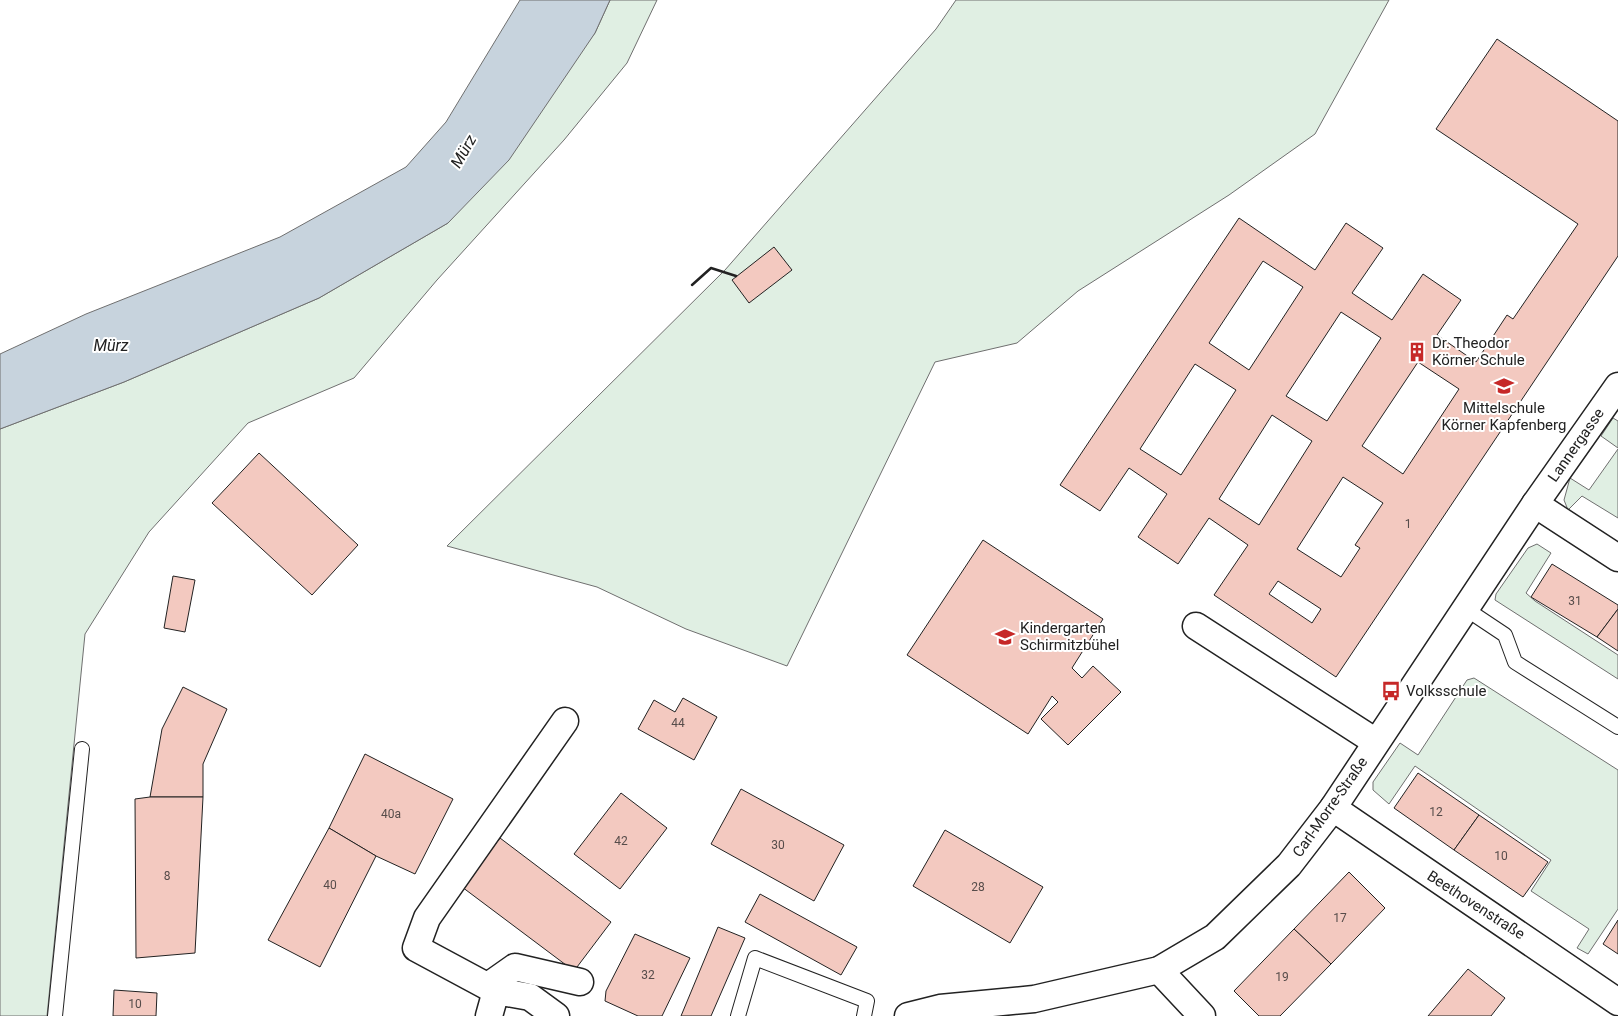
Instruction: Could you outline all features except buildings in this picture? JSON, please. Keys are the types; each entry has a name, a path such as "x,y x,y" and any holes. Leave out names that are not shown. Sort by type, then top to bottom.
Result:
{"street":[{"name":"Lannergasse","path":"1535,504 1618,386"},
{"path":"1535,504 1618,558"},
{"name":"Carl-Morre-Straße","path":"908,1016 940,1008 1034,999 1159,970 1215,937 1289,865 1333,808 1535,504"},
{"path":"1196,626 1376,742"},
{"path":"556,1016 530,997 492,989 416,948 427,918 565,721"},
{"name":"Beethovenstraße","path":"1333,808 1618,1002"},
{"path":"489,1016 492,989 515,967 580,982"},
{"path":"1159,970 1202,1016"}],"lane":[{"path":"1466,609 1504,635 1515,662 1618,727"},
{"path":"55,1016 82,749"},
{"path":"738,1016 755,958 867,1001 864,1016"}],"green space":[{"path":"610,0 657,0 627,63 564,140 437,280 354,378 248,423 149,532 85,634 47,1016 0,1016 0,429 124,382 319,298 448,223 595,33"},
{"path":"956,0 1389,0 1315,134 1229,195 1078,291 1017,343 935,362 787,666 686,629 597,587 447,546 725,270 936,29"},
{"path":"1613,418 1618,421 1618,448 1601,436"},
{"path":"1618,449 1618,518 1582,496 1568,510 1564,500 1570,478 1589,490"},
{"path":"1537,544 1551,553 1526,593 1535,601 1618,655 1618,679 1495,600 1496,594 1528,548"},
{"path":"1474,678 1618,770 1618,909 1588,954 1577,948 1589,929 1531,891 1551,860 1415,766 1389,804 1373,790 1373,782 1400,743 1418,755 1467,680"}],"water":[{"name":"Mürz","path":"520,0 610,0 595,33 509,160 448,223 319,298 124,382 0,429 0,354 86,314 280,237 406,167 446,122"}],"wall":[{"path":"692,285 711,268 736,276"}],"place":[{"name":"Dr. Theodor Körner Schule","path":"1417,352"},
{"name":"Mittelschule Körner Kapfenberg","path":"1504,386"},
{"name":"Kindergarten Schirmitzbühel","path":"1005,637"},
{"name":"Volksschule","path":"1391,691"}]}
